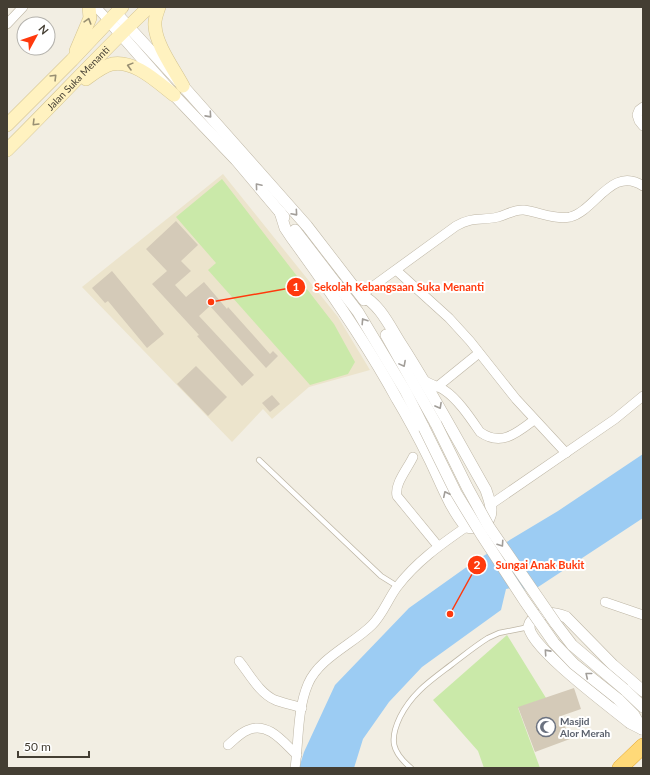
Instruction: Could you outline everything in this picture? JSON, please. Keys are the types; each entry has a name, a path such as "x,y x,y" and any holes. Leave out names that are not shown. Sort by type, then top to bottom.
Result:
{"highway":[{"path":"620,768 643,746"}],"main road":[{"path":"72,60 90,18 89,7"},
{"name":"Jalan Suka Menanti","path":"7,150 150,7"},
{"path":"159,7 154,25 161,47 179,90"},
{"name":"Jalan Suka Menanti","path":"7,125 72,60 114,12"},
{"path":"61,97 96,72 112,64 124,64 138,68 179,90"}],"street":[{"path":"7,24 23,7"},
{"path":"96,7 114,12 125,31 307,226 361,295 393,346 436,424 467,487 489,527 572,645 643,707"},
{"path":"179,90 280,212 358,312 406,392 456,493 524,600 554,643 574,664 618,699 634,715 643,732"},
{"path":"643,107 639,110 637,115 643,126"},
{"path":"361,295 456,226 467,220 497,217 523,210 562,218 571,217 580,212 612,185 625,181 638,182 643,186"},
{"path":"280,212 285,228 290,237 334,297 394,392 430,460 458,519 466,527 476,528 485,524 490,516 490,505 486,490 424,380 380,311 368,298 361,295"},
{"path":"396,270 440,309 479,353 534,420 566,453"},
{"path":"437,387 479,353"},
{"path":"424,380 444,390 451,396 480,432 486,436 501,438 508,437 516,434 534,420"},
{"path":"490,505 615,419 643,396"},
{"path":"413,457 397,486 397,496 438,546"},
{"path":"295,768 302,708 309,682 316,672 328,660 366,632 376,621 397,586 417,564 438,546 466,527"},
{"path":"605,602 643,615"},
{"path":"643,691 613,665 566,617 548,613 541,614 530,622 529,627 532,634 556,662 643,732"},
{"path":"239,660 262,691 269,697 274,700 302,708"},
{"path":"228,745 248,729 263,728 274,734 297,755"}],"lane":[{"path":"259,460 381,576 397,586"},
{"path":"411,768 399,756 393,741 394,729 411,698 425,685 488,638 529,627"}],"shaded area":[{"path":"223,174 338,317 370,370 309,387 272,419 263,409 232,442 82,287"}],"green space":[{"path":"222,179 334,324 355,362 348,374 310,385 208,270 216,263 176,217"},
{"path":"507,635 546,698 518,708 540,768 484,768 478,751 433,700"}],"water":[{"path":"643,454 643,518 529,593 520,586 506,589 501,610 422,667 389,702 363,739 354,768 299,768 304,752 335,685 409,608 475,561 558,511"}],"building":[{"path":"176,221 198,245 181,261 191,271 175,285 186,297 204,282 227,309 228,307 270,354 273,351 278,356 266,368 210,306 199,316 254,375 242,386 197,336 199,335 152,284 167,271 146,249"},
{"path":"112,271 164,334 147,348 108,301 105,303 92,288"},
{"path":"196,366 227,397 208,416 177,384"},
{"path":"272,395 280,404 270,412 262,403"},
{"name":"Masjid Alor Merah","path":"574,688 581,709 561,716 570,739 535,752 518,707"}],"place":[{"name":"Sekolah Kebangsaan Suka Menanti","path":"211,302"},
{"name":"Sungai Anak Bukit","path":"450,614"},
{"name":"Masjid Alor Merah","path":"546,727"}]}
